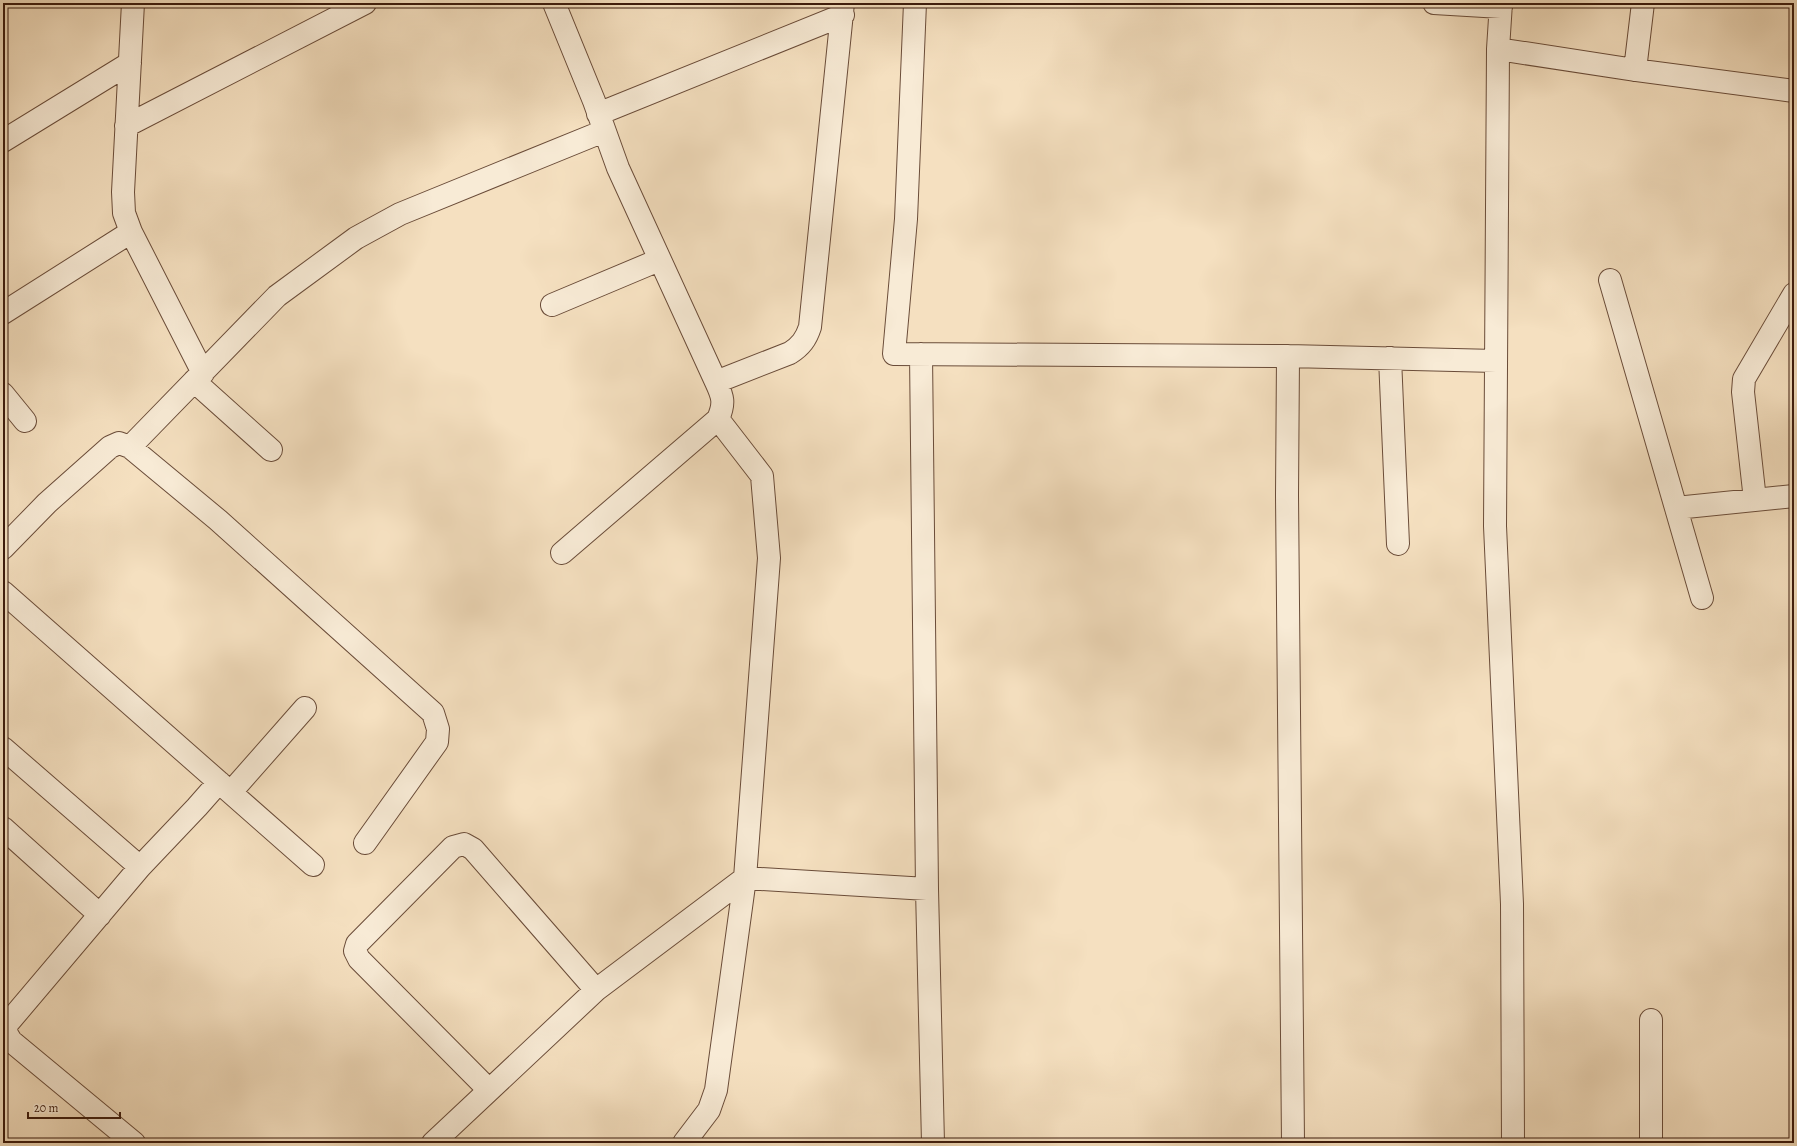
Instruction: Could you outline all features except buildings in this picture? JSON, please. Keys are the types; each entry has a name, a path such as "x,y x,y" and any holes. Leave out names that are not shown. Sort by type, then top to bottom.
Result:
{"street":[{"path":"133,3 123,192 124,212 131,232 198,377 270,450"},
{"path":"126,126 365,3"},
{"path":"554,3 618,168 721,393 723,406 718,419 562,553"},
{"path":"915,3 906,219 894,354 1288,356 1496,361"},
{"path":"1434,3 1501,5 1498,49 1495,526 1512,904 1514,1143"},
{"path":"1635,70 1643,3"},
{"path":"130,447 277,296 356,238 400,214 601,123 843,9"},
{"path":"716,382 790,353 799,347 807,338 811,319 843,9"},
{"path":"1498,49 1635,70 1794,91"},
{"path":"3,141 130,63"},
{"path":"3,313 131,232"},
{"path":"552,305 660,260"},
{"path":"1610,280 1702,598"},
{"path":"1755,500 1743,392 1744,379 1794,294"},
{"path":"921,354 927,889 933,1143"},
{"path":"1288,356 1287,495 1293,1143"},
{"path":"1390,358 1398,544"},
{"path":"3,394 25,421"},
{"path":"684,1143 709,1110 716,1090 745,878 769,558 762,476 718,419"},
{"path":"3,548 46,503 110,447 119,443 130,447 218,520 433,713 438,729 436,742 365,843"},
{"path":"1676,508 1794,496"},
{"path":"3,592 313,865"},
{"path":"134,1143 7,1045 6,1031 8,1023 140,867 197,807 225,787 306,708"},
{"path":"3,748 140,867"},
{"path":"3,828 100,915"},
{"path":"490,1090 359,959 355,951 357,944 453,847 464,844 473,849 596,990"},
{"path":"433,1143 596,990 745,878 927,889"},
{"path":"1651,1020 1651,1143"}]}
